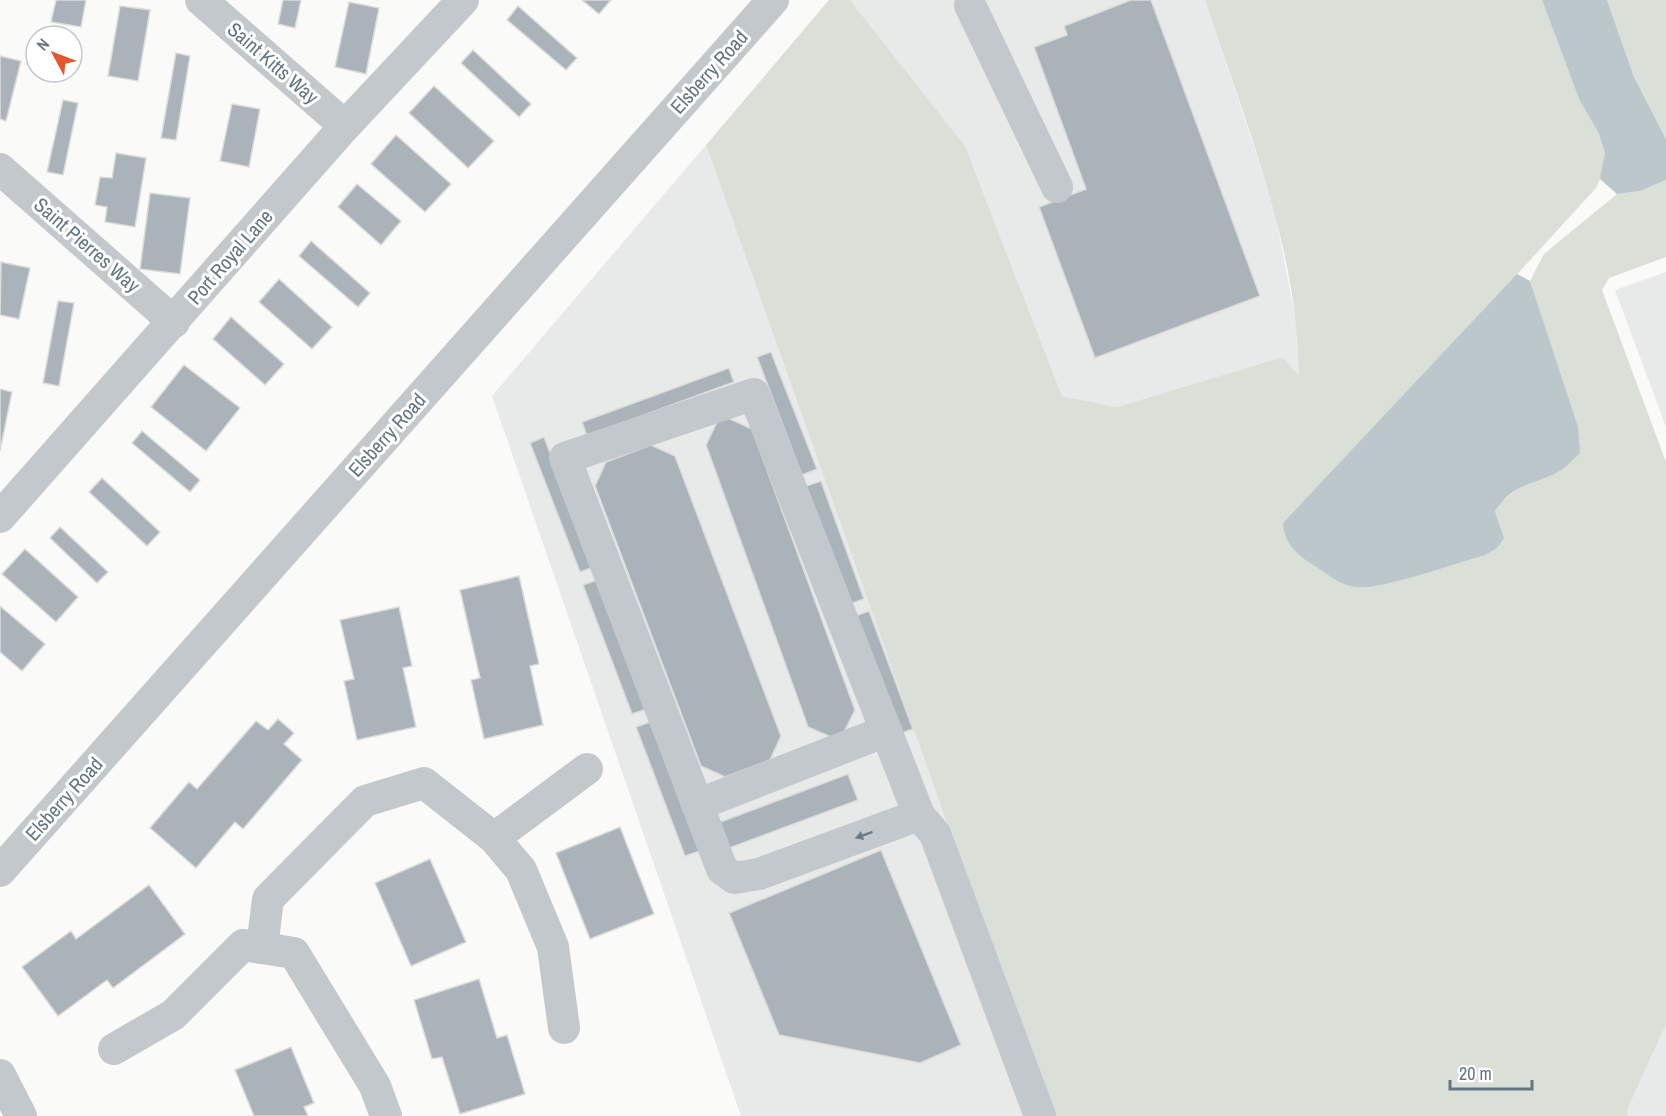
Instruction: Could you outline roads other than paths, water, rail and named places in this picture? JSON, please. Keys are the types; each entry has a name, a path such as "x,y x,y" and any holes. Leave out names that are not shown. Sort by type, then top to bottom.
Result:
{"street":[{"name":"Saint Kitts Way","path":"201,0 345,126"},
{"name":"Port Royal Lane","path":"0,517 345,126 463,0"},
{"name":"Elsberry Road","path":"0,870 773,0"},
{"path":"972,2 1057,187"},
{"name":"Saint Pierres Way","path":"0,169 174,322"},
{"path":"919,815 759,874 734,878 722,869 565,458 754,394 919,815 935,834 1040,1116"},
{"path":"697,805 886,730"},
{"path":"494,837 587,769"},
{"path":"262,948 268,899 365,801 424,783 494,837 521,870 553,947 564,1028"},
{"path":"114,1049 173,1016 243,945 294,953 375,1086 386,1116"},
{"path":"0,1075 21,1116"}]}
